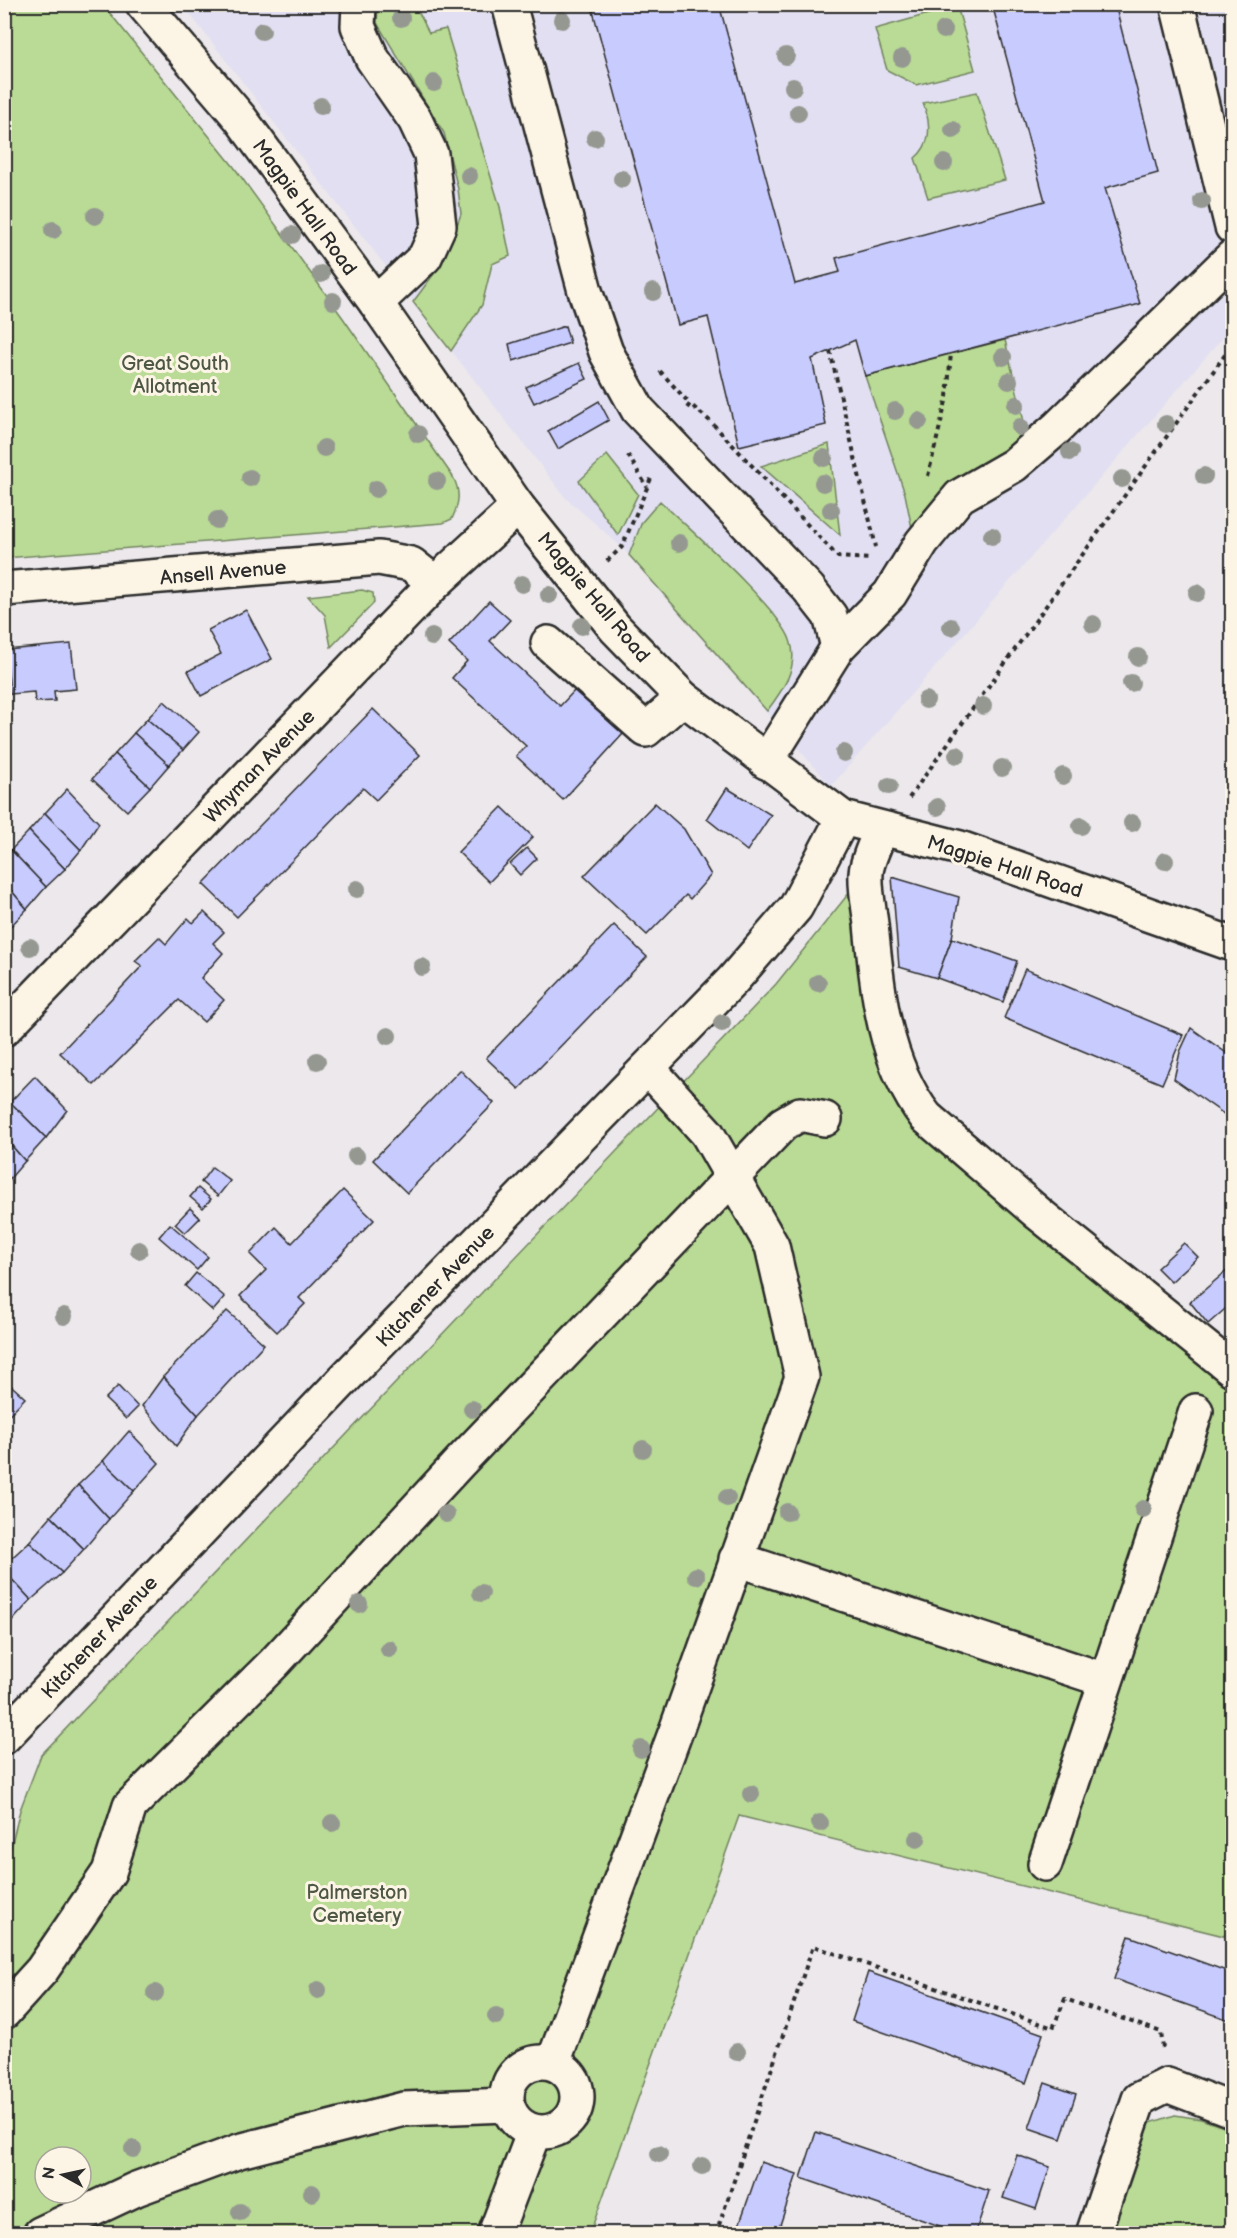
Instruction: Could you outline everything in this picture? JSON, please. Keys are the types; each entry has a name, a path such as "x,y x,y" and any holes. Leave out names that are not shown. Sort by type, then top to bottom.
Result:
{"street":[{"name":"Magpie Hall Road","path":"143,4 240,118 376,303 518,507 615,628 683,698 843,818 881,830 960,848 1233,944"},
{"path":"359,4 358,26 372,58 415,120 431,154 439,226 425,258 376,303"},
{"path":"509,4 585,291 606,352 639,410 819,602 830,616 838,646"},
{"path":"1177,4 1233,227"},
{"path":"766,762 838,646 890,594 922,542 960,496 1014,465 1057,428 1233,257"},
{"name":"Whyman Avenue","path":"4,1029 435,583 518,507"},
{"name":"Ansell Avenue","path":"4,589 387,558 411,564 435,583"},
{"path":"548,643 646,730 683,698"},
{"name":"Kitchener Avenue","path":"4,1737 347,1376 733,980 796,908 843,818"},
{"path":"881,830 866,872 874,963 884,1023 901,1075 912,1098 926,1117 1029,1206 1233,1369"},
{"path":"553,2063 802,1377 772,1246 707,1133 648,1068"},
{"path":"4,2012 42,1970 109,1872 130,1806 274,1663 459,1463 783,1124 800,1114 825,1119"},
{"path":"1045,1864 1196,1411"},
{"path":"736,1559 1105,1680"},
{"path":"531,2063 553,2063 564,2069 573,2079 577,2103 566,2124 556,2130 534,2132 523,2127 512,2116 507,2104 511,2080 520,2069 531,2063"},
{"path":"1093,2234 1138,2099 1167,2085 1233,2110"},
{"path":"40,2234 136,2189 238,2151 404,2109 507,2104"},
{"path":"495,2234 534,2132"}],"path":[{"path":"881,830 910,796 1233,345"},
{"path":"830,351 877,553"},
{"path":"927,477 947,397 951,353"},
{"path":"710,421 838,557 879,560"},
{"path":"622,547 648,488 626,450"},
{"path":"875,546 884,539"},
{"path":"716,2234 813,1946 1053,2028 1065,1999 1161,2032 1167,2085"}],"shaded area":[{"path":"183,5 1232,5 1232,327 831,786 622,547 566,498"}],"green space":[{"name":"Great South Allotment","path":"5,4 102,4 105,7 234,167 343,318 453,477 458,498 452,519 443,523 5,558"},
{"path":"378,5 415,5 429,33 446,29 500,207 510,256 492,264 482,305 451,351 413,302 439,267 453,236 461,214 458,189 444,133 377,23"},
{"path":"957,6 975,70 916,85 887,70 875,29"},
{"path":"977,92 1005,180 928,198 915,158 928,139 929,125 923,103"},
{"path":"1005,340 1028,439 914,538 905,494 865,376"},
{"path":"829,444 840,535 761,466"},
{"path":"607,455 638,494 618,535 579,481"},
{"path":"660,501 751,589 782,626 790,640 793,660 791,669 784,687 767,711 629,555 642,522"},
{"path":"362,590 373,593 374,603 331,647 325,615 308,596"},
{"name":"Palmerston Cemetery","path":"866,872 901,1075 1232,1370 1232,1916 1224,1936 739,1816 590,2233 5,2234 5,1871 20,1810 41,1755 776,984"},
{"path":"1175,2115 1201,2119 1232,2130 1232,2233 1107,2234 1150,2123"}],"building":[{"path":"591,4 719,4 795,284 840,272 836,258 1045,201 992,4 1115,4 1158,173 1105,188 1140,304 865,376 855,340 812,359 826,425 739,446 708,317 678,325"},
{"path":"565,326 570,343 513,361 509,344"},
{"path":"579,363 587,379 534,403 526,387"},
{"path":"599,401 609,420 558,449 548,431"},
{"path":"489,601 510,620 490,641 560,706 575,690 623,734 563,800 516,756 526,746 452,678 467,661 449,644"},
{"path":"246,610 272,659 201,696 188,671 221,654 208,630"},
{"path":"71,644 76,689 54,691 55,701 35,702 34,692 10,694 6,650"},
{"path":"164,701 199,732 183,750 147,719"},
{"path":"373,709 420,755 376,800 363,788 237,917 203,884"},
{"path":"147,719 183,750 169,765 134,733"},
{"path":"134,733 169,765 150,787 115,754"},
{"path":"115,754 150,787 127,811 92,779"},
{"path":"727,788 771,815 747,851 707,819"},
{"path":"67,789 99,823 81,850 45,813"},
{"path":"655,803 684,829 711,875 690,899 686,895 647,935 584,876"},
{"path":"502,807 533,837 489,882 458,852"},
{"path":"45,813 81,850 65,869 29,831"},
{"path":"29,831 65,869 46,887 11,850"},
{"path":"527,848 537,858 520,875 510,864"},
{"path":"11,850 46,887 27,909 4,882 4,858"},
{"path":"892,877 959,897 952,938 937,978 899,967"},
{"path":"4,882 27,909 8,929 4,925"},
{"path":"204,912 224,932 213,943 223,953 201,978 224,1000 204,1022 179,1000 94,1085 60,1053 142,966 135,961 159,937 166,944 188,918 193,923"},
{"path":"614,925 647,957 519,1089 486,1058"},
{"path":"952,938 1017,961 1003,1002 937,978"},
{"path":"1025,969 1183,1035 1162,1084 1004,1018"},
{"path":"1191,1028 1232,1057 1231,1119 1174,1079 1180,1052"},
{"path":"460,1070 494,1103 407,1193 373,1160"},
{"path":"35,1076 67,1110 46,1138 10,1102"},
{"path":"10,1102 46,1138 25,1161 4,1137 4,1107"},
{"path":"4,1137 25,1161 7,1182 4,1179"},
{"path":"212,1167 230,1181 218,1196 201,1182"},
{"path":"198,1188 211,1199 203,1208 190,1197"},
{"path":"343,1190 374,1220 299,1298 305,1304 277,1332 240,1296 266,1270 250,1254 276,1227 292,1243"},
{"path":"190,1208 200,1218 185,1233 175,1224"},
{"path":"170,1224 208,1257 197,1270 159,1237"},
{"path":"1184,1243 1198,1257 1171,1282 1157,1268"},
{"path":"1229,1269 1232,1272 1232,1303 1208,1324 1190,1302"},
{"path":"196,1273 225,1297 213,1311 185,1286"},
{"path":"227,1311 264,1344 198,1415 163,1377"},
{"path":"163,1377 198,1415 176,1446 142,1406"},
{"path":"4,1379 25,1398 4,1420"},
{"path":"118,1386 138,1407 126,1419 105,1399"},
{"path":"129,1431 159,1463 134,1491 103,1461"},
{"path":"103,1461 134,1491 109,1519 78,1485"},
{"path":"78,1485 109,1519 84,1549 51,1516"},
{"path":"51,1516 84,1549 62,1573 29,1542"},
{"path":"29,1542 62,1573 31,1600 4,1571 4,1565"},
{"path":"4,1571 31,1600 7,1627 4,1624"},
{"path":"1129,1936 1232,1973 1232,2021 1114,1979"},
{"path":"868,1972 1043,2034 1026,2083 852,2021"},
{"path":"1045,2083 1076,2094 1061,2139 1029,2128"},
{"path":"816,2132 989,2191 975,2234 963,2234 801,2178"},
{"path":"1017,2155 1050,2167 1036,2209 1003,2198"},
{"path":"761,2162 797,2174 777,2234 736,2234"}]}
